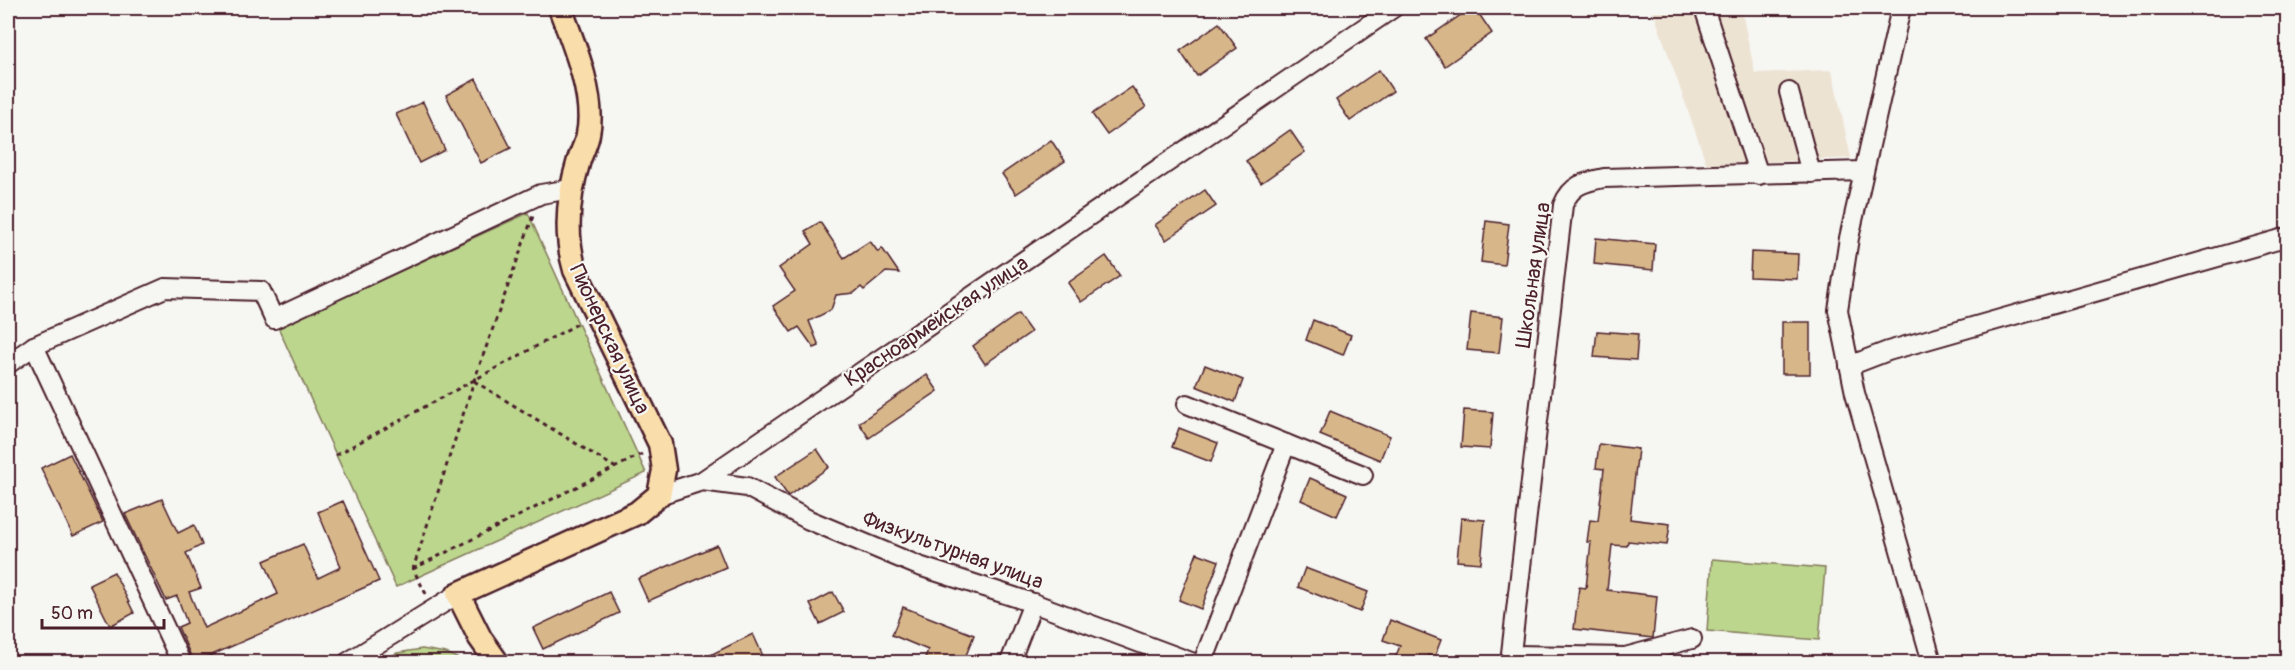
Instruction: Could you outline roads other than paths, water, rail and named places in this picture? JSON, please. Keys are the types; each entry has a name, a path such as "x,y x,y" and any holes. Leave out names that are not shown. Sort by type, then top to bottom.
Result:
{"main road":[{"name":"Пионерская улица","path":"560,8 583,77 589,106 589,133 571,189 568,222 570,254 596,314 660,444 664,470 659,495"},
{"name":"Красноармейская улица","path":"458,594 637,513 659,495"},
{"path":"458,594 480,638 497,663"}],"street":[{"name":"Красноармейская улица","path":"659,495 702,481 1393,8"},
{"path":"1704,8 1759,175"},
{"path":"1901,8 1849,238 1838,310 1850,366 1932,663"},
{"path":"1789,92 1811,173"},
{"name":"Школьная улица","path":"1510,659 1550,306 1563,205 1567,193 1576,185 1604,178 1864,171"},
{"path":"8,364 34,346 165,288 261,291 274,319 541,194 571,189"},
{"path":"1850,366 1888,351 2288,237"},
{"path":"34,346 181,663"},
{"path":"1187,404 1363,475"},
{"path":"1203,663 1286,444"},
{"name":"Физкультурная улица","path":"702,481 747,487 809,520 919,566 1033,603 1191,663"},
{"path":"348,663 458,594"},
{"path":"1010,663 1033,603"},
{"path":"1510,659 1625,657 1692,639"}]}
